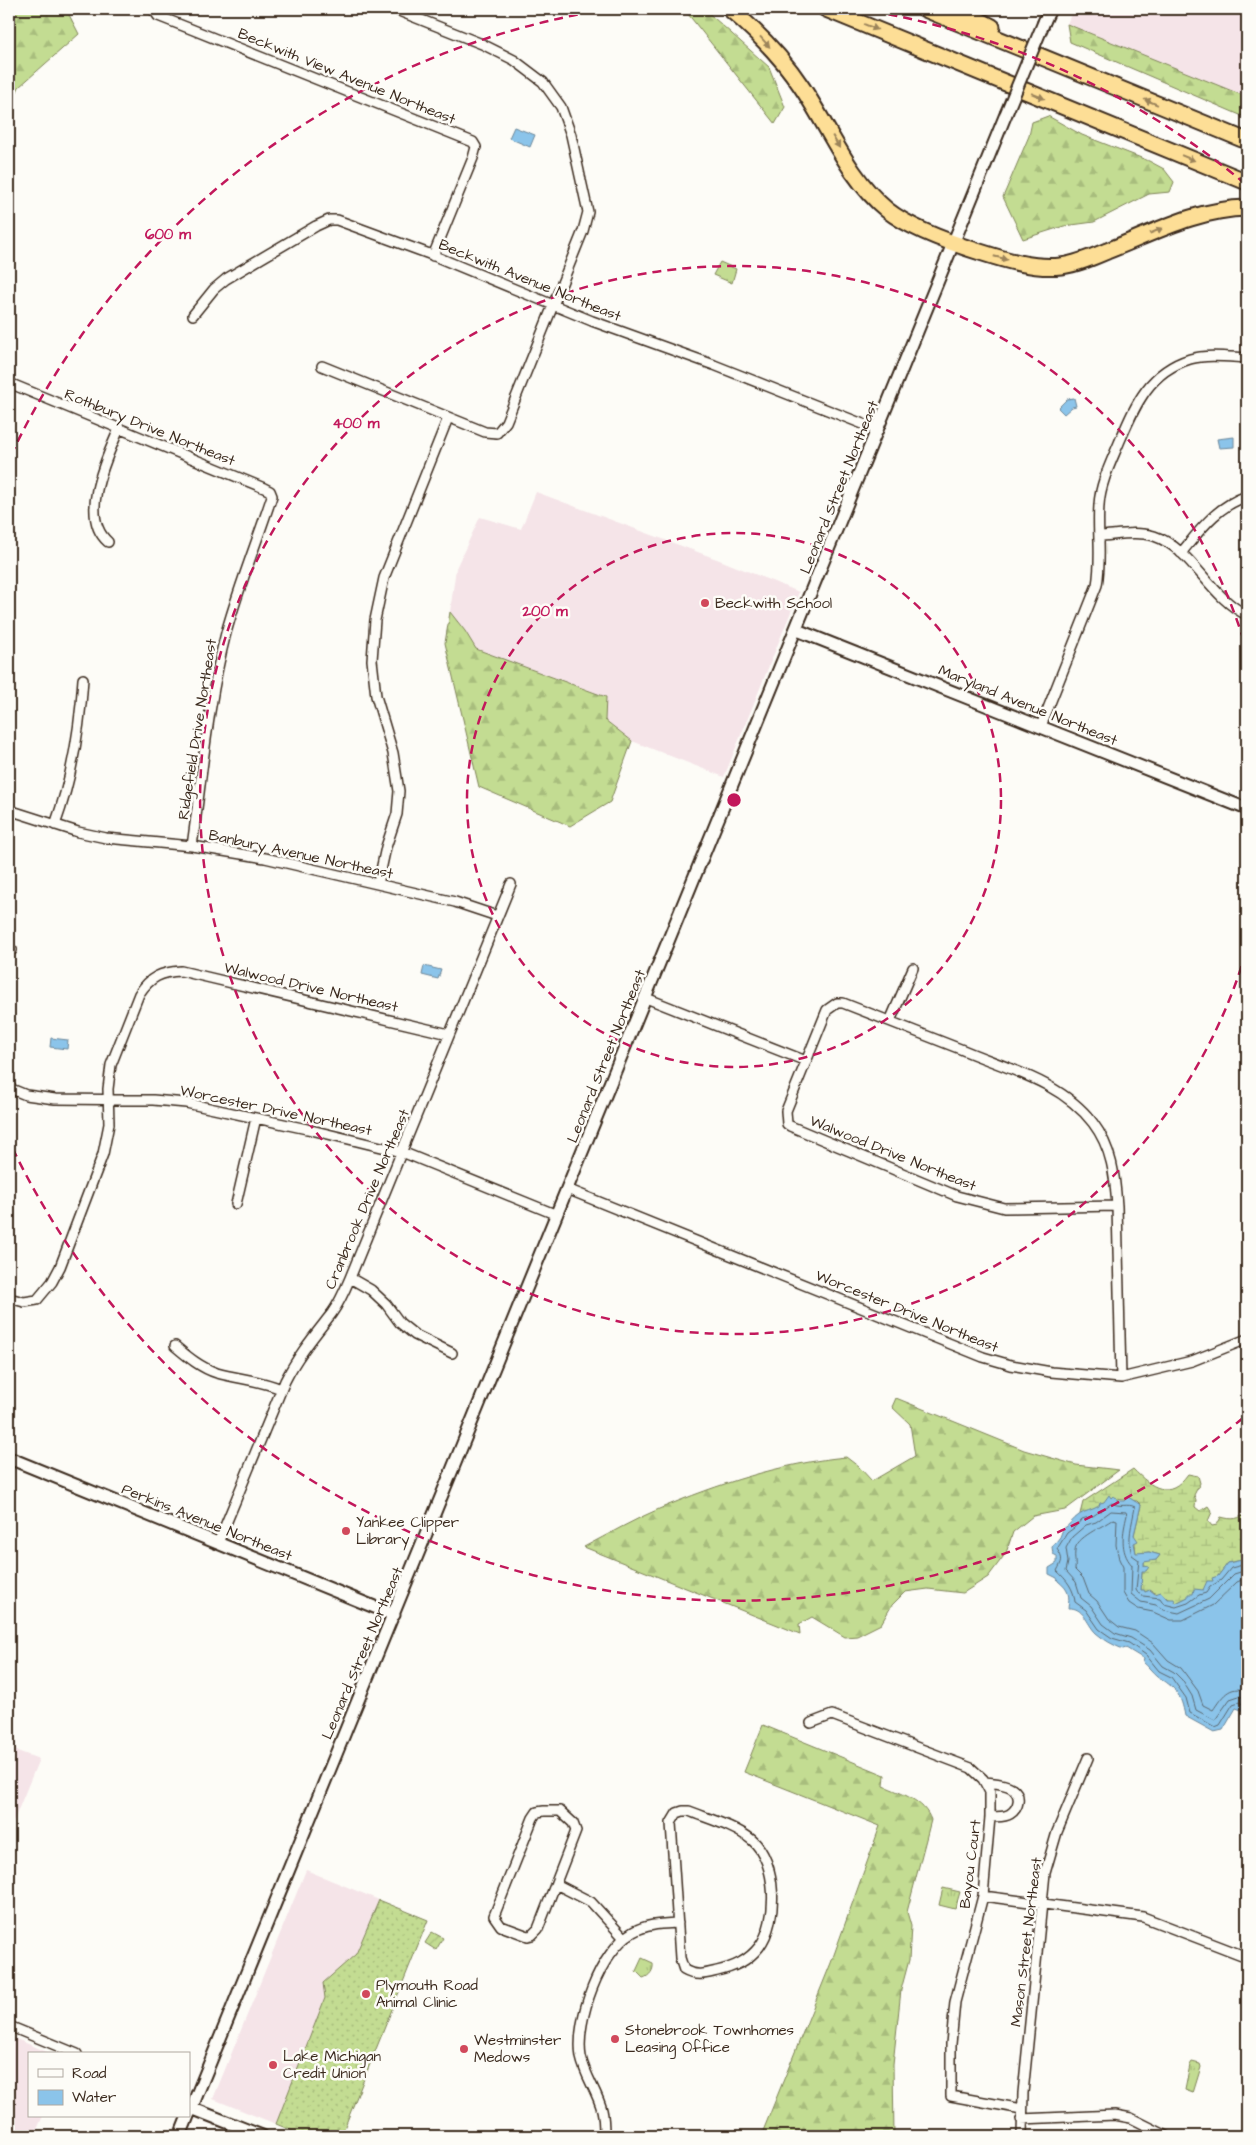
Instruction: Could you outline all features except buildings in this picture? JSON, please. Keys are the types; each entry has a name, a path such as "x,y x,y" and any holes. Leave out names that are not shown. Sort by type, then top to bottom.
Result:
{"highway":[{"path":"730,9 759,36 794,77 859,180 874,198 897,216 954,244 1030,265 1064,266 1195,216 1247,208"},
{"path":"826,9 1247,182"},
{"path":"925,9 1247,141"},
{"path":"958,9 1092,77"}],"main road":[{"name":"Leonard Street Northeast","path":"190,2109 394,1615 1050,9"},
{"name":"Maryland Avenue Northeast","path":"797,630 1247,809"},
{"name":"Perkins Avenue Northeast","path":"9,1458 394,1615"},
{"path":"190,2111 262,2136"},
{"name":"Leonard Street Northeast","path":"180,2136 186,2118"}],"street":[{"name":"Beckwith View Avenue Northeast","path":"153,9 158,16 191,30 467,138 476,145 473,158 433,256"},
{"path":"322,366 484,432 497,433 506,422 583,231 588,212 571,135 561,107 542,82 514,60 482,44 394,9"},
{"name":"Beckwith Avenue Northeast","path":"193,315 226,279 329,220 350,223 553,305 714,365 878,430"},
{"path":"1041,726 1097,585 1101,564 1098,504 1138,399 1153,381 1171,367 1191,359 1247,358"},
{"name":"Rothbury Drive Northeast","path":"9,383 264,488 270,491 272,496 270,502"},
{"path":"378,884 386,847 397,814 399,791 393,753 376,696 372,660 375,620 381,588 387,570 448,418"},
{"path":"108,542 100,530 95,513 96,493 101,472 120,429"},
{"path":"1181,553 1209,520 1230,502 1247,496"},
{"name":"Ridgefield Drive Northeast","path":"192,846 212,702 226,635 244,574 270,502"},
{"path":"1100,536 1152,536 1167,542 1181,553 1221,598 1236,610 1247,615"},
{"path":"55,825 68,782 75,749 83,679"},
{"name":"Banbury Avenue Northeast","path":"9,810 55,825 106,838 192,846 265,858 455,902 497,916"},
{"name":"Cranbrook Drive Northeast","path":"218,1543 281,1389 294,1362 332,1312 350,1278 511,884"},
{"path":"890,1021 913,968"},
{"name":"Walwood Drive Northeast","path":"109,1099 108,1089 111,1065 139,994 149,981 165,972 181,971 449,1034"},
{"path":"646,998 806,1060 827,1010 837,1003 890,1021 1036,1079 1066,1097 1086,1115 1108,1148 1113,1165 1117,1206 1120,1378"},
{"name":"Walwood Drive Northeast","path":"806,1060 786,1112 787,1124 790,1126 957,1196 987,1205 1011,1208 1117,1206"},
{"name":"Worcester Drive Northeast","path":"9,1088 42,1098 154,1100 186,1103 256,1118 402,1152 557,1215"},
{"path":"9,1298 24,1302 37,1300 52,1282 60,1267 95,1180 106,1142 109,1099"},
{"path":"236,1204 256,1118"},
{"name":"Worcester Drive Northeast","path":"567,1190 983,1357 1011,1366 1051,1372 1120,1378 1192,1361 1247,1338"},
{"path":"350,1278 371,1290 386,1304 400,1323 415,1335 452,1352"},
{"path":"175,1346 200,1365 213,1371 255,1380 281,1389"},
{"path":"811,1723 832,1715 971,1768 985,1782 1010,1786 1016,1792 1019,1799 1017,1806 1010,1814 990,1816"},
{"name":"Mason Street Northeast","path":"1022,2136 1022,2109 1048,1859 1088,1758"},
{"name":"Bayou Court","path":"985,1782 990,1792 990,1816 983,1896 955,2002 950,2044 951,2096 1022,2109"},
{"path":"540,1811 560,1811 573,1823 576,1831 556,1884 538,1929 532,1935 528,1936 501,1926 495,1920 495,1912 533,1818 540,1811"},
{"path":"689,1811 732,1828 754,1841 765,1856 772,1880 773,1905 763,1941 747,1959 726,1969 697,1975 684,1970 681,1964 678,1923 670,1823 677,1813 689,1811"},
{"path":"556,1884 591,1902 624,1938"},
{"path":"983,1896 1143,1917 1247,1957"},
{"path":"604,2136 602,2110 584,2069 581,2056 580,2028 587,2001 613,1951 624,1938 648,1926 678,1923"},
{"path":"9,2026 71,2052"},
{"path":"1022,2119 1115,2115 1131,2118 1167,2136"}],"shaded area":[{"path":"1073,9 1247,9 1247,97 1067,24"},
{"path":"536,492 722,561 799,592 724,777 632,741 605,720 605,697 476,649 450,612 456,568 480,517 521,529"},
{"path":"9,1748 39,1759 9,1832"},
{"path":"306,1870 379,1900 356,1954 343,1967 326,1990 325,1998 276,2124 213,2099"},
{"path":"9,2036 47,2052 28,2052 28,2118 42,2118 34,2136 9,2136"}],"green space":[{"path":"9,9 66,9 79,34 19,87 9,109"},
{"path":"684,9 704,9 769,67 785,107 775,124"},
{"path":"1067,24 1247,97 1247,118 1070,42"},
{"path":"1048,116 1082,135 1149,161 1164,169 1174,182 1170,192 1149,194 1094,222 1064,226 1023,239 1003,197 1029,136 1032,122"},
{"path":"720,262 736,269 732,283 713,275"},
{"path":"450,612 476,649 606,697 605,720 632,741 610,802 570,826 479,787 445,643"},
{"path":"896,1398 1024,1450 1076,1465 1119,1470 1065,1510 1033,1516 1013,1532 1006,1553 988,1577 963,1593 928,1589 905,1592 892,1605 881,1624 857,1636 845,1637 812,1617 799,1624 800,1634 584,1547 659,1509 727,1483 774,1469 846,1457 872,1481 915,1456 910,1424 892,1407"},
{"path":"1133,1469 1154,1486 1167,1489 1181,1482 1188,1474 1198,1476 1200,1483 1194,1495 1196,1500 1195,1507 1200,1511 1208,1506 1212,1512 1208,1521 1212,1526 1217,1525 1221,1517 1236,1518 1242,1516 1247,1511 1247,1559 1228,1563 1203,1590 1176,1603 1152,1590 1145,1592 1141,1590 1142,1570 1148,1567 1144,1566 1144,1561 1156,1560 1160,1555 1149,1552 1136,1554 1134,1535 1141,1505 1137,1501 1111,1499 1091,1512 1080,1514 1083,1502"},
{"path":"763,1725 885,1775 884,1786 918,1803 928,1813 931,1820 907,1912 911,1926 909,1960 901,1990 893,2064 894,2136 761,2136 831,1963 880,1826 744,1772"},
{"path":"943,1888 960,1892 955,1909 939,1905"},
{"path":"379,1900 428,1920 341,2136 305,2136 276,2124 325,1998 323,1983 356,1954"},
{"path":"432,1932 443,1938 436,1950 425,1943"},
{"path":"642,1958 653,1963 650,1974 643,1978 636,1971"},
{"path":"1192,2062 1200,2064 1201,2067 1193,2093 1185,2090"}],"water":[{"path":"514,127 535,135 530,147 509,138"},
{"path":"1074,398 1076,406 1064,414 1058,408 1067,399"},
{"path":"1234,437 1234,447 1219,448 1217,439"},
{"path":"424,966 441,970 438,979 422,975"},
{"path":"51,1038 68,1040 67,1049 50,1047"},
{"path":"1109,1495 1111,1498 1113,1496 1117,1498 1117,1501 1124,1501 1128,1497 1141,1505 1134,1535 1138,1541 1134,1543 1136,1553 1149,1552 1160,1555 1156,1560 1144,1562 1144,1566 1149,1567 1146,1571 1142,1571 1141,1590 1145,1592 1150,1590 1155,1594 1161,1592 1167,1599 1174,1599 1176,1603 1188,1597 1188,1594 1193,1594 1194,1589 1203,1590 1207,1581 1213,1581 1212,1578 1218,1576 1228,1563 1247,1559 1247,1712 1236,1708 1223,1730 1214,1732 1185,1716 1182,1702 1177,1692 1153,1673 1143,1662 1144,1659 1126,1648 1123,1649 1105,1640 1096,1633 1078,1610 1068,1608 1069,1596 1067,1590 1057,1578 1049,1574 1049,1568 1057,1563 1057,1556 1053,1554 1052,1547 1060,1537 1063,1529 1081,1514 1099,1506"}],"place":[{"name":"Beckwith School","path":"705,603"},
{"name":"Yankee Clipper Library","path":"346,1531"},
{"name":"Plymouth Road Animal Clinic","path":"366,1994"},
{"name":"Stonebrook Townhomes Leasing Office","path":"615,2039"},
{"name":"Westminster Medows","path":"464,2049"},
{"name":"Lake Michigan Credit Union","path":"273,2065"}]}
